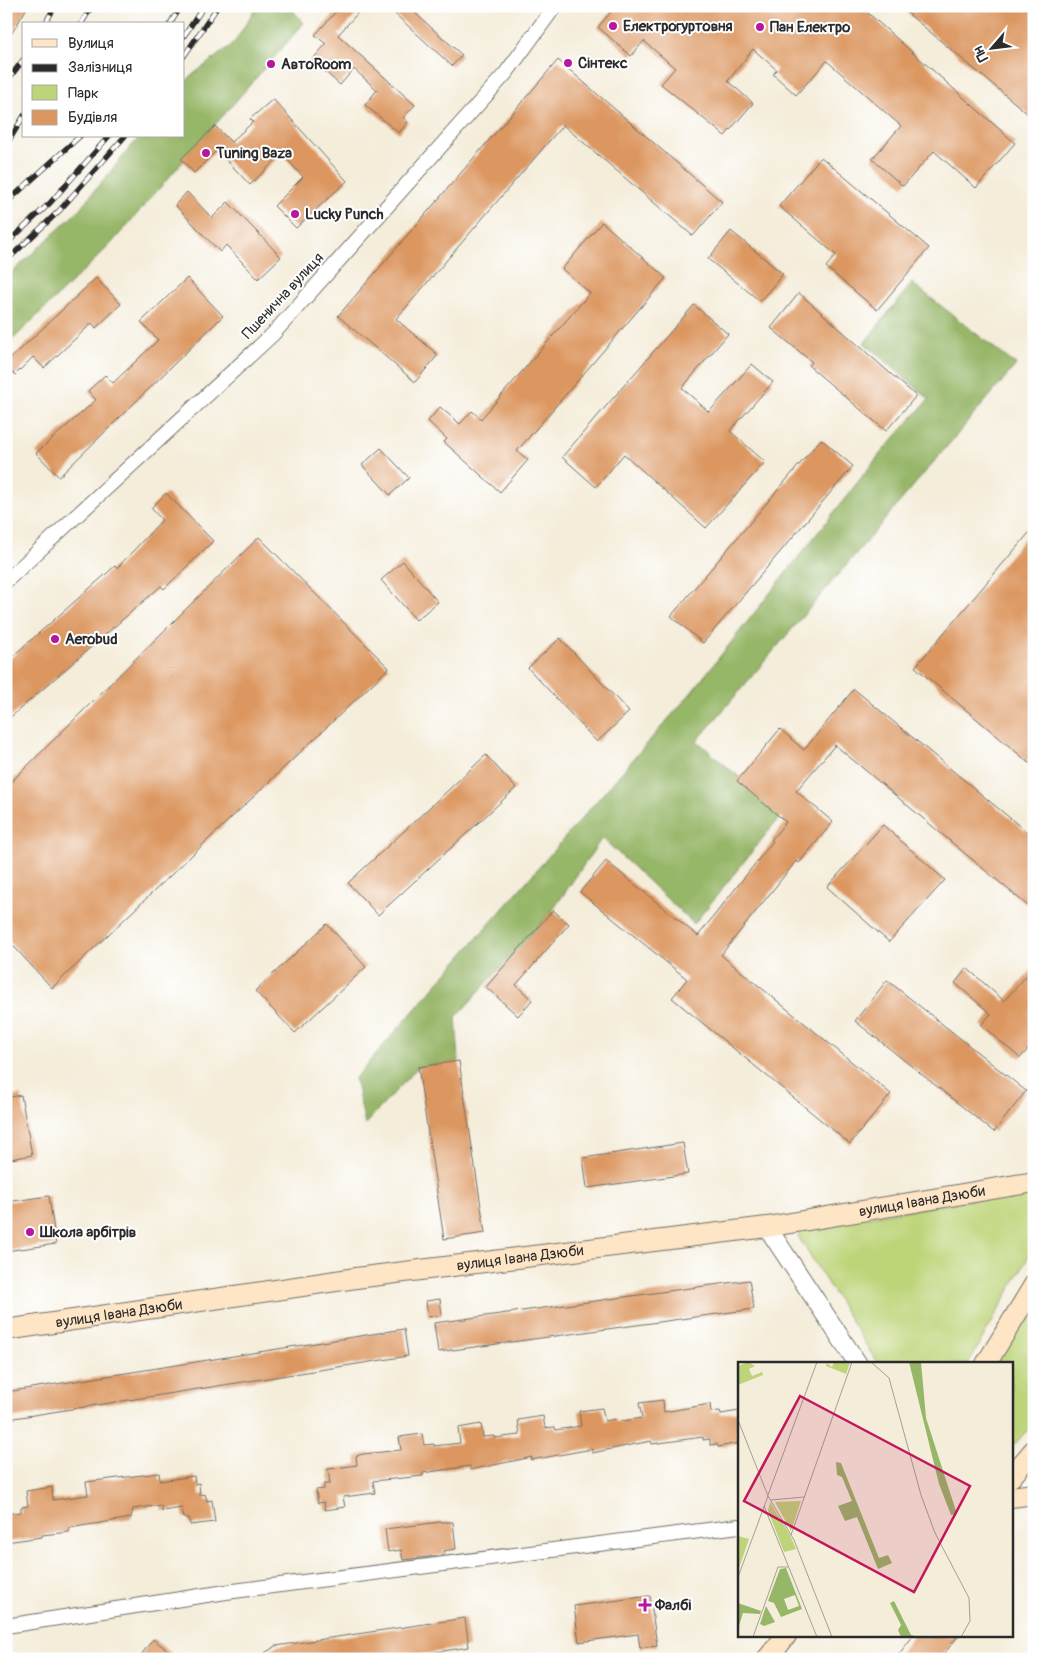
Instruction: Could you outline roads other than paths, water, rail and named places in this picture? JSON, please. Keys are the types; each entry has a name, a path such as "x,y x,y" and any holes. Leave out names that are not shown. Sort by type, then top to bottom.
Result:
{"main road":[{"name":"вулиця Івана Дзюби","path":"6,1330 356,1278 766,1227 1034,1182"},
{"path":"987,1362 1034,1285"},
{"path":"1012,1476 1034,1450"},
{"path":"1012,1496 1034,1494"},
{"path":"767,1659 784,1638"}],"street":[{"name":"Пшенична вулиця","path":"6,581 273,334 506,73 555,6"},
{"path":"766,1227 857,1362"},
{"path":"6,1626 226,1592 738,1526"}],"railway":[{"path":"46,22 55,6"},
{"path":"82,22 92,6"},
{"path":"171,22 181,6"},
{"path":"185,34 204,6"},
{"path":"185,55 218,6"},
{"path":"6,82 22,62"},
{"path":"6,145 22,119"},
{"path":"6,203 78,138"},
{"path":"6,244 50,203 107,138"},
{"path":"6,261 59,211 123,138"}],"place":[{"name":"Електрогуртовня","path":"613,26"},
{"name":"Пан Електро","path":"760,27"},
{"name":"Сінтекс","path":"568,63"},
{"name":"АвтоRoom","path":"271,64"},
{"name":"Tuning Baza","path":"206,153"},
{"name":"Lucky Punch","path":"295,214"},
{"name":"Aerobud","path":"55,639"},
{"name":"Школа арбітрів","path":"30,1232"},
{"name":"Фалбі","path":"645,1605"}]}
